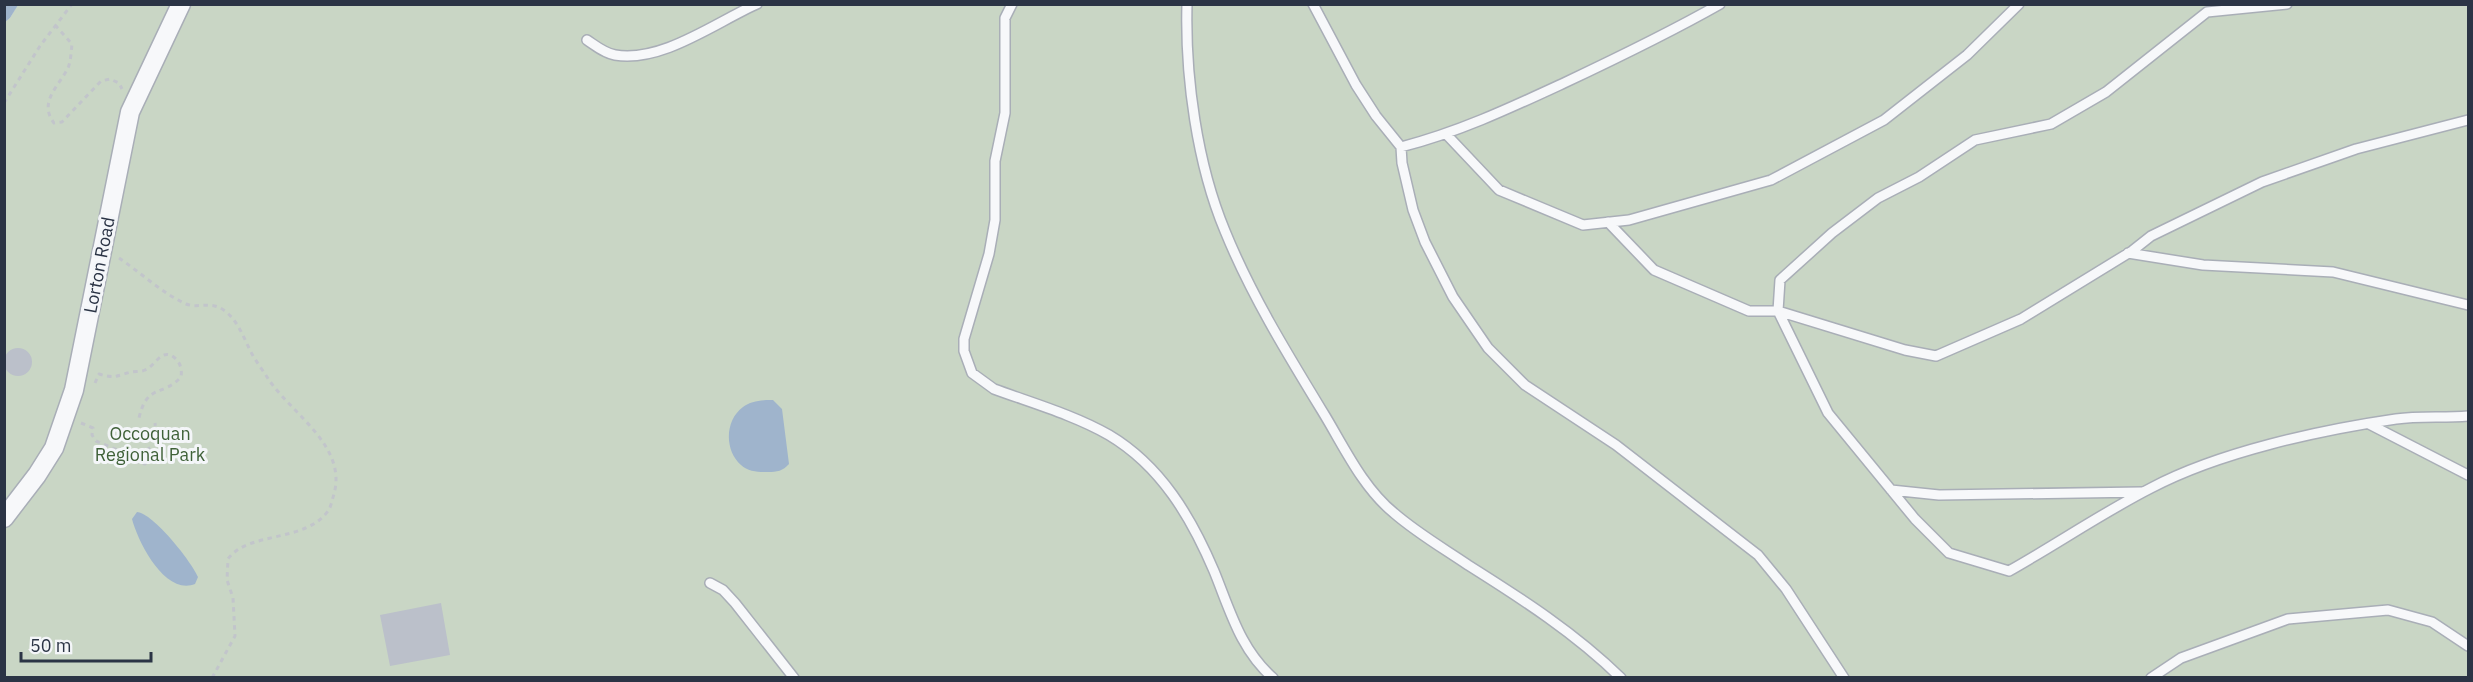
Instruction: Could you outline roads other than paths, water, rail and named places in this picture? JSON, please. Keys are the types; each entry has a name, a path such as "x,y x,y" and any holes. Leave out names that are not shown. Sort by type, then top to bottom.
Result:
{"street":[{"name":"Lorton Road","path":"4,518 37,475 54,448 74,390 130,112 181,4"}],"lane":[{"path":"587,39 600,50 613,55 627,56 654,52 671,47 757,4"},
{"path":"1012,4 1005,18 1005,113 995,161 995,220 989,254 964,339 967,362 972,373 994,389 1108,434 1131,449 1153,469 1185,512 1203,546 1240,637 1256,660 1273,678"},
{"path":"1187,4 1189,72 1197,131 1210,187 1223,228 1239,266 1263,309 1365,482 1392,512 1415,530 1547,615 1590,648 1621,678"},
{"path":"1313,4 1356,85 1376,116 1401,147 1413,210 1425,242 1453,297 1488,348 1525,386 1616,445 1758,555 1786,589 1844,678"},
{"path":"1401,147 1447,135 1479,123 1608,62 1720,4"},
{"path":"1447,135 1499,190 1583,225 1629,220 1772,180 1876,125 1967,55 2019,4"},
{"path":"2287,4 2207,12 2106,92 2051,124 1975,140 1919,177 1878,198 1832,232 1780,280 1778,311 1828,413 1915,519 1949,553 2009,571 2144,492 2210,464 2292,439 2370,424 2398,419 2469,416"},
{"path":"1608,222 1654,270 1749,311 1778,311 1905,351 1936,356 2021,319 2128,254 2151,236 2262,182 2356,149 2469,120"},
{"path":"2128,254 2203,265 2333,272 2469,305"},
{"path":"2370,424 2469,475"},
{"path":"1892,490 1939,495 2144,492"},
{"path":"710,583 723,590 735,603 794,678"},
{"path":"2151,678 2181,658 2288,619 2388,610 2432,622 2469,646"}],"water":[{"path":"5,4 18,5 5,22"},
{"path":"773,400 782,409 789,464 782,470 774,472 747,469 735,459 729,443 730,427 737,413 748,404"},
{"path":"137,512 152,520 180,550 198,577 195,584 184,586 173,582 154,565 135,529 132,519"}],"park label":[{"name":"Occoquan Regional Park","path":"150,443"}]}
